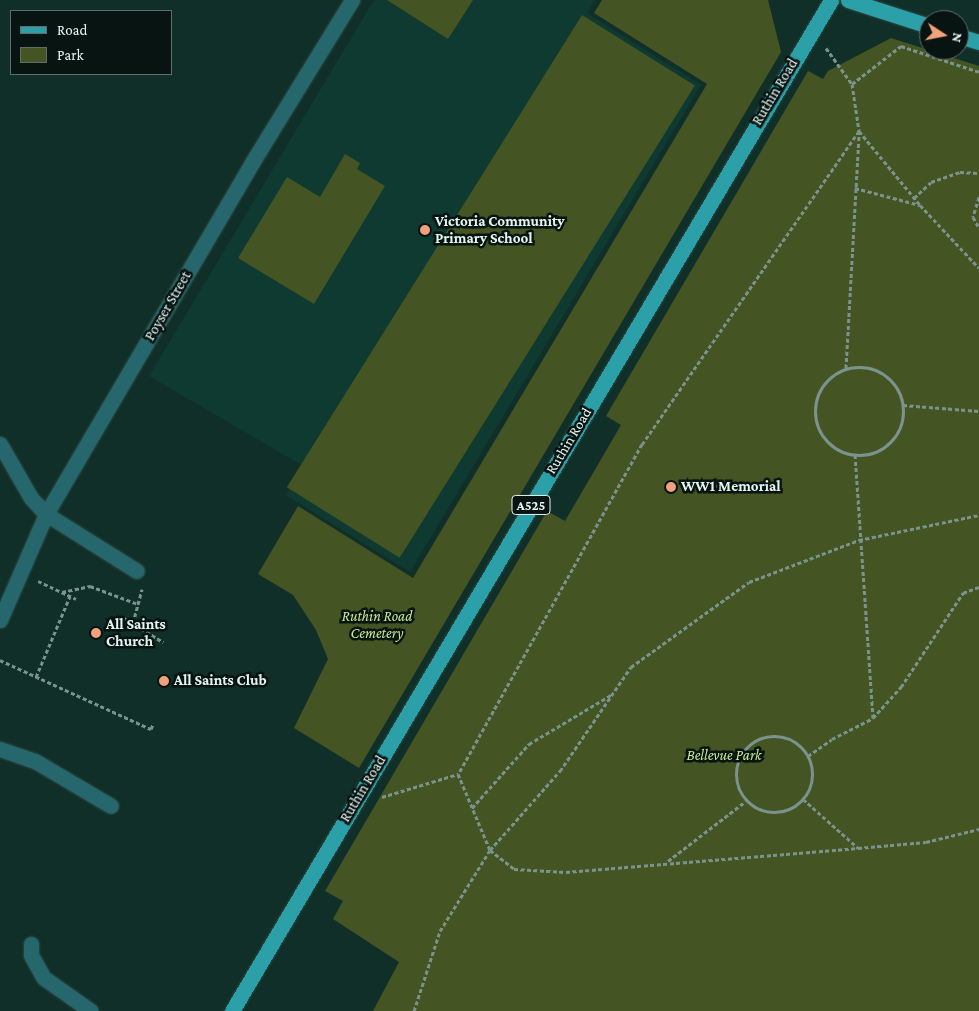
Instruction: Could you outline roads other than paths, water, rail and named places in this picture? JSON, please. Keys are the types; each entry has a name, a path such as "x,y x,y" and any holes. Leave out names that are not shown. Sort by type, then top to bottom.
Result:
{"main road":[{"name":"Ruthin Road","path":"232,1011 812,29 831,0"},
{"path":"848,0 919,23"}],"street":[{"name":"Poyser Street","path":"0,620 46,514 253,161 352,0"},
{"path":"0,444 31,498 46,514 137,571"},
{"path":"0,749 34,761 111,806"},
{"path":"31,944 31,955 44,978 91,1011"}],"place":[{"name":"Victoria Community Primary School","path":"425,230"},
{"name":"WW1 Memorial","path":"671,487"},
{"name":"All Saints Church","path":"96,633"},
{"name":"All Saints Club","path":"164,681"}],"park label":[{"name":"Ruthin Road Cemetery","path":"377,624"},
{"name":"Bellevue Park","path":"724,756"}]}
